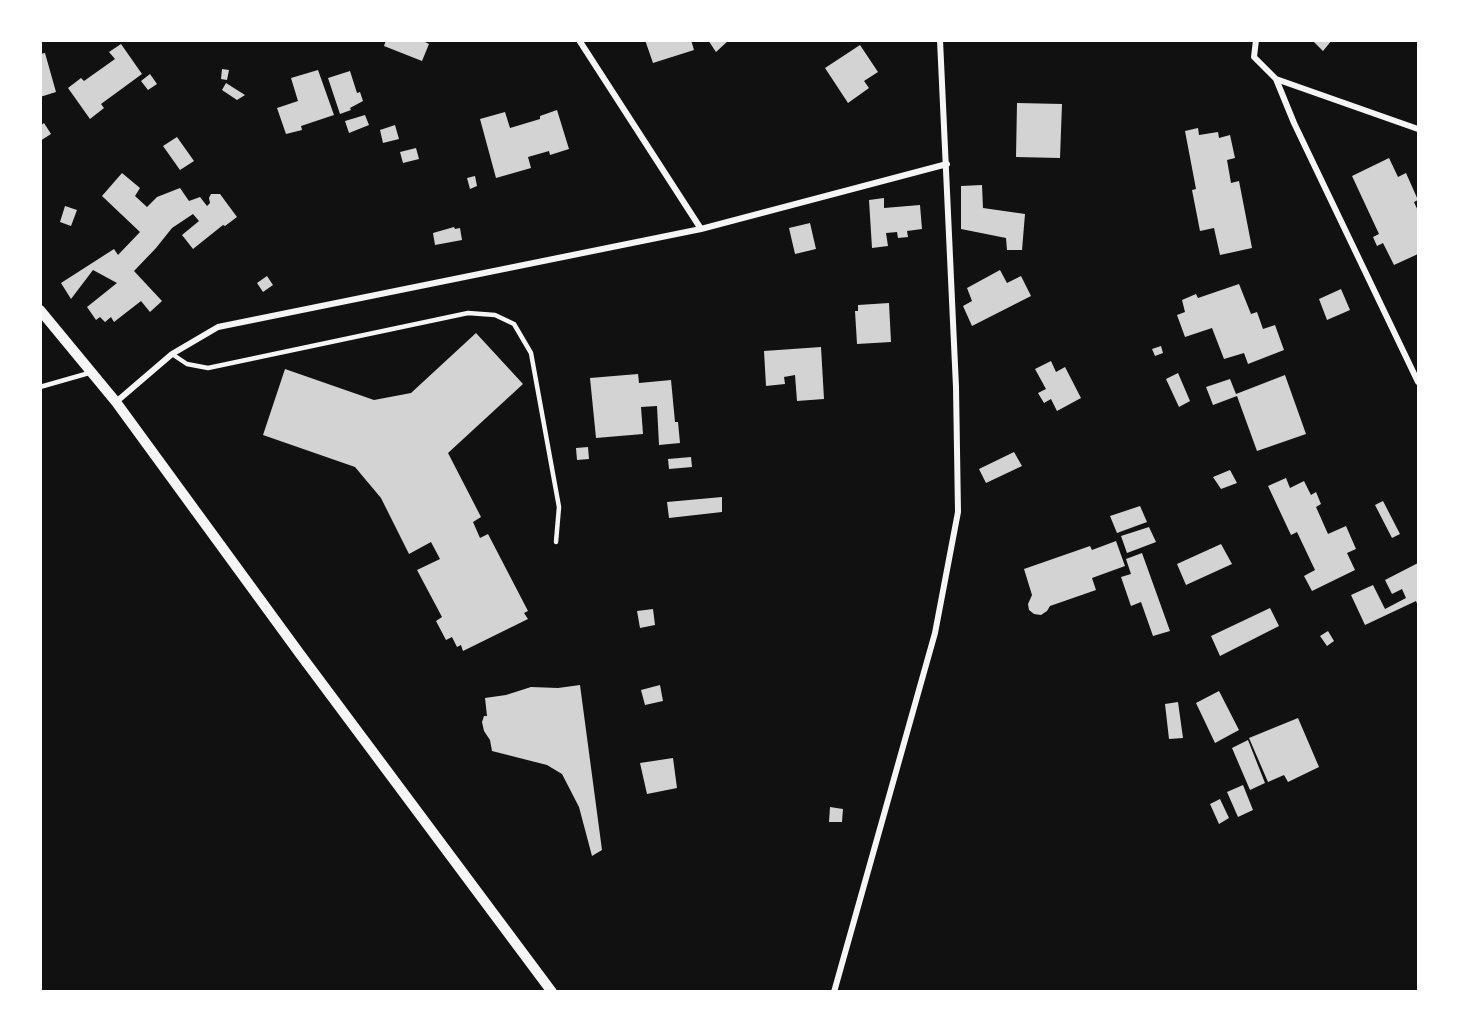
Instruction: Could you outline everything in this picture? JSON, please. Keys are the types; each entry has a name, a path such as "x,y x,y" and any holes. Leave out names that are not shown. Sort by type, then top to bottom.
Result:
{"street":[{"path":"579,40 701,229"},
{"path":"834,992 935,633 958,512 956,387 940,40"},
{"path":"1256,40 1254,57 1276,79 1294,123 1419,382"},
{"path":"1276,79 1419,129"},
{"path":"116,402 172,354 218,327 701,229 947,164"},
{"path":"40,310 116,402 293,645 552,992"}],"lane":[{"path":"172,354 187,364 208,368 468,314 495,315 514,324 531,353 559,507 556,542"},
{"path":"40,387 92,373"}],"building":[{"path":"386,40 421,40 429,44 422,61 384,46"},
{"path":"645,40 691,40 694,50 653,63"},
{"path":"708,40 729,40 716,52"},
{"path":"1312,40 1332,40 1323,51"},
{"path":"121,44 142,74 101,104 104,108 90,119 68,88 81,78 84,81 115,59 109,52"},
{"path":"860,45 878,72 864,81 869,88 848,103 825,68"},
{"path":"45,53 56,92 40,97 40,54"},
{"path":"222,69 229,70 227,80 221,79"},
{"path":"318,70 334,115 301,126 302,130 286,134 277,108 298,101 291,78"},
{"path":"350,71 357,93 360,92 363,101 350,108 351,110 340,114 328,78"},
{"path":"150,74 157,84 148,90 141,81"},
{"path":"226,83 245,95 237,100 222,90"},
{"path":"1017,103 1062,104 1060,158 1016,157"},
{"path":"557,110 569,149 550,155 549,151 528,157 531,168 496,178 480,119 505,112 510,128 540,119 540,116"},
{"path":"365,115 369,125 349,133 345,121"},
{"path":"44,123 51,134 40,141 40,126"},
{"path":"395,125 399,139 383,143 380,130"},
{"path":"1198,128 1199,135 1218,132 1219,138 1230,135 1235,158 1227,160 1231,183 1239,181 1252,248 1220,255 1214,228 1200,231 1192,190 1196,189 1185,131"},
{"path":"177,137 194,161 180,170 163,146"},
{"path":"416,148 419,159 403,163 400,152"},
{"path":"1389,158 1398,177 1406,173 1418,200 1414,202 1418,211 1418,254 1394,265 1383,243 1377,246 1373,237 1379,234 1352,176"},
{"path":"122,173 140,188 135,196 147,207 157,197 180,188 189,201 200,197 207,206 210,203 211,194 220,194 237,217 193,249 182,235 199,221 193,214 172,228 134,271 162,301 150,312 141,301 114,322 111,317 105,322 100,317 96,320 87,307 117,283 93,270 71,299 61,283 114,249 118,255 140,232 102,196"},
{"path":"475,176 477,186 470,189 467,178"},
{"path":"982,185 983,208 1025,214 1022,250 1007,250 1006,238 961,229 961,186"},
{"path":"884,198 884,208 920,205 922,229 907,231 908,237 898,238 897,232 886,233 888,246 872,248 869,200"},
{"path":"65,206 77,210 71,226 60,222"},
{"path":"810,223 816,249 795,254 789,228"},
{"path":"454,227 455,229 460,228 462,240 435,245 433,233"},
{"path":"1000,270 1007,283 1021,276 1031,296 972,326 963,306 972,301 967,288"},
{"path":"267,276 273,285 263,292 257,283"},
{"path":"1239,284 1251,314 1257,312 1263,329 1275,325 1284,350 1248,364 1244,353 1224,359 1212,328 1185,337 1177,315 1185,312 1182,300 1196,294 1198,298"},
{"path":"1341,289 1350,310 1327,320 1319,299"},
{"path":"889,303 891,342 857,344 855,311 858,311 858,305"},
{"path":"476,333 523,384 448,453 481,517 473,522 480,538 488,534 528,611 524,613 528,619 463,651 461,645 457,647 452,637 446,640 436,621 442,617 417,570 440,559 431,542 409,554 381,498 355,467 263,435 285,369 374,400 411,393"},
{"path":"1161,346 1163,353 1155,356 1152,349"},
{"path":"821,347 824,399 797,401 795,375 784,377 785,384 766,386 764,351"},
{"path":"1051,361 1056,372 1065,367 1081,398 1057,411 1051,399 1044,403 1038,393 1046,389 1035,369"},
{"path":"1178,373 1190,401 1179,407 1166,379"},
{"path":"638,374 639,383 671,380 675,422 678,422 680,443 659,445 657,406 641,407 643,434 596,438 590,378"},
{"path":"1285,375 1306,434 1257,451 1237,396 1213,405 1206,387 1230,379 1236,394"},
{"path":"588,447 589,459 577,460 576,448"},
{"path":"1014,452 1022,466 986,483 979,469"},
{"path":"691,457 692,467 669,469 668,459"},
{"path":"1230,470 1237,483 1221,489 1213,477"},
{"path":"1286,478 1290,488 1304,481 1311,495 1316,492 1321,504 1316,507 1328,534 1346,526 1356,549 1347,553 1355,570 1312,591 1304,576 1315,570 1297,532 1291,535 1268,486"},
{"path":"722,497 722,512 669,518 667,502"},
{"path":"1383,501 1400,534 1392,538 1375,505"},
{"path":"1140,506 1147,522 1117,533 1110,516"},
{"path":"1149,527 1156,542 1127,553 1121,536"},
{"path":"1116,541 1125,566 1092,578 1096,590 1050,606 1041,615 1029,610 1028,604 1032,595 1024,569 1090,546 1092,550"},
{"path":"1221,544 1232,564 1186,585 1177,564"},
{"path":"1142,553 1170,631 1153,636 1141,602 1131,606 1121,577 1131,574 1126,559"},
{"path":"1418,563 1418,606 1416,601 1365,625 1351,595 1373,585 1385,609 1406,598 1402,589 1392,594 1385,580"},
{"path":"1270,608 1279,626 1220,656 1211,636"},
{"path":"653,609 655,625 640,628 637,611"},
{"path":"1328,631 1334,641 1327,646 1320,636"},
{"path":"580,685 602,850 592,856 579,807 562,774 547,765 492,751 482,722 484,716 487,716 485,698 506,695 531,687 558,688"},
{"path":"660,685 663,701 645,705 641,690"},
{"path":"1219,691 1239,730 1215,743 1196,703"},
{"path":"1178,702 1183,738 1169,739 1165,704"},
{"path":"1298,718 1319,767 1288,782 1284,775 1268,782 1249,738"},
{"path":"1248,740 1265,783 1250,790 1232,748"},
{"path":"673,758 677,788 647,794 640,763"},
{"path":"1243,785 1253,810 1238,817 1227,792"},
{"path":"1220,799 1229,818 1219,824 1210,804"},
{"path":"830,807 843,809 842,822 829,822"}]}
